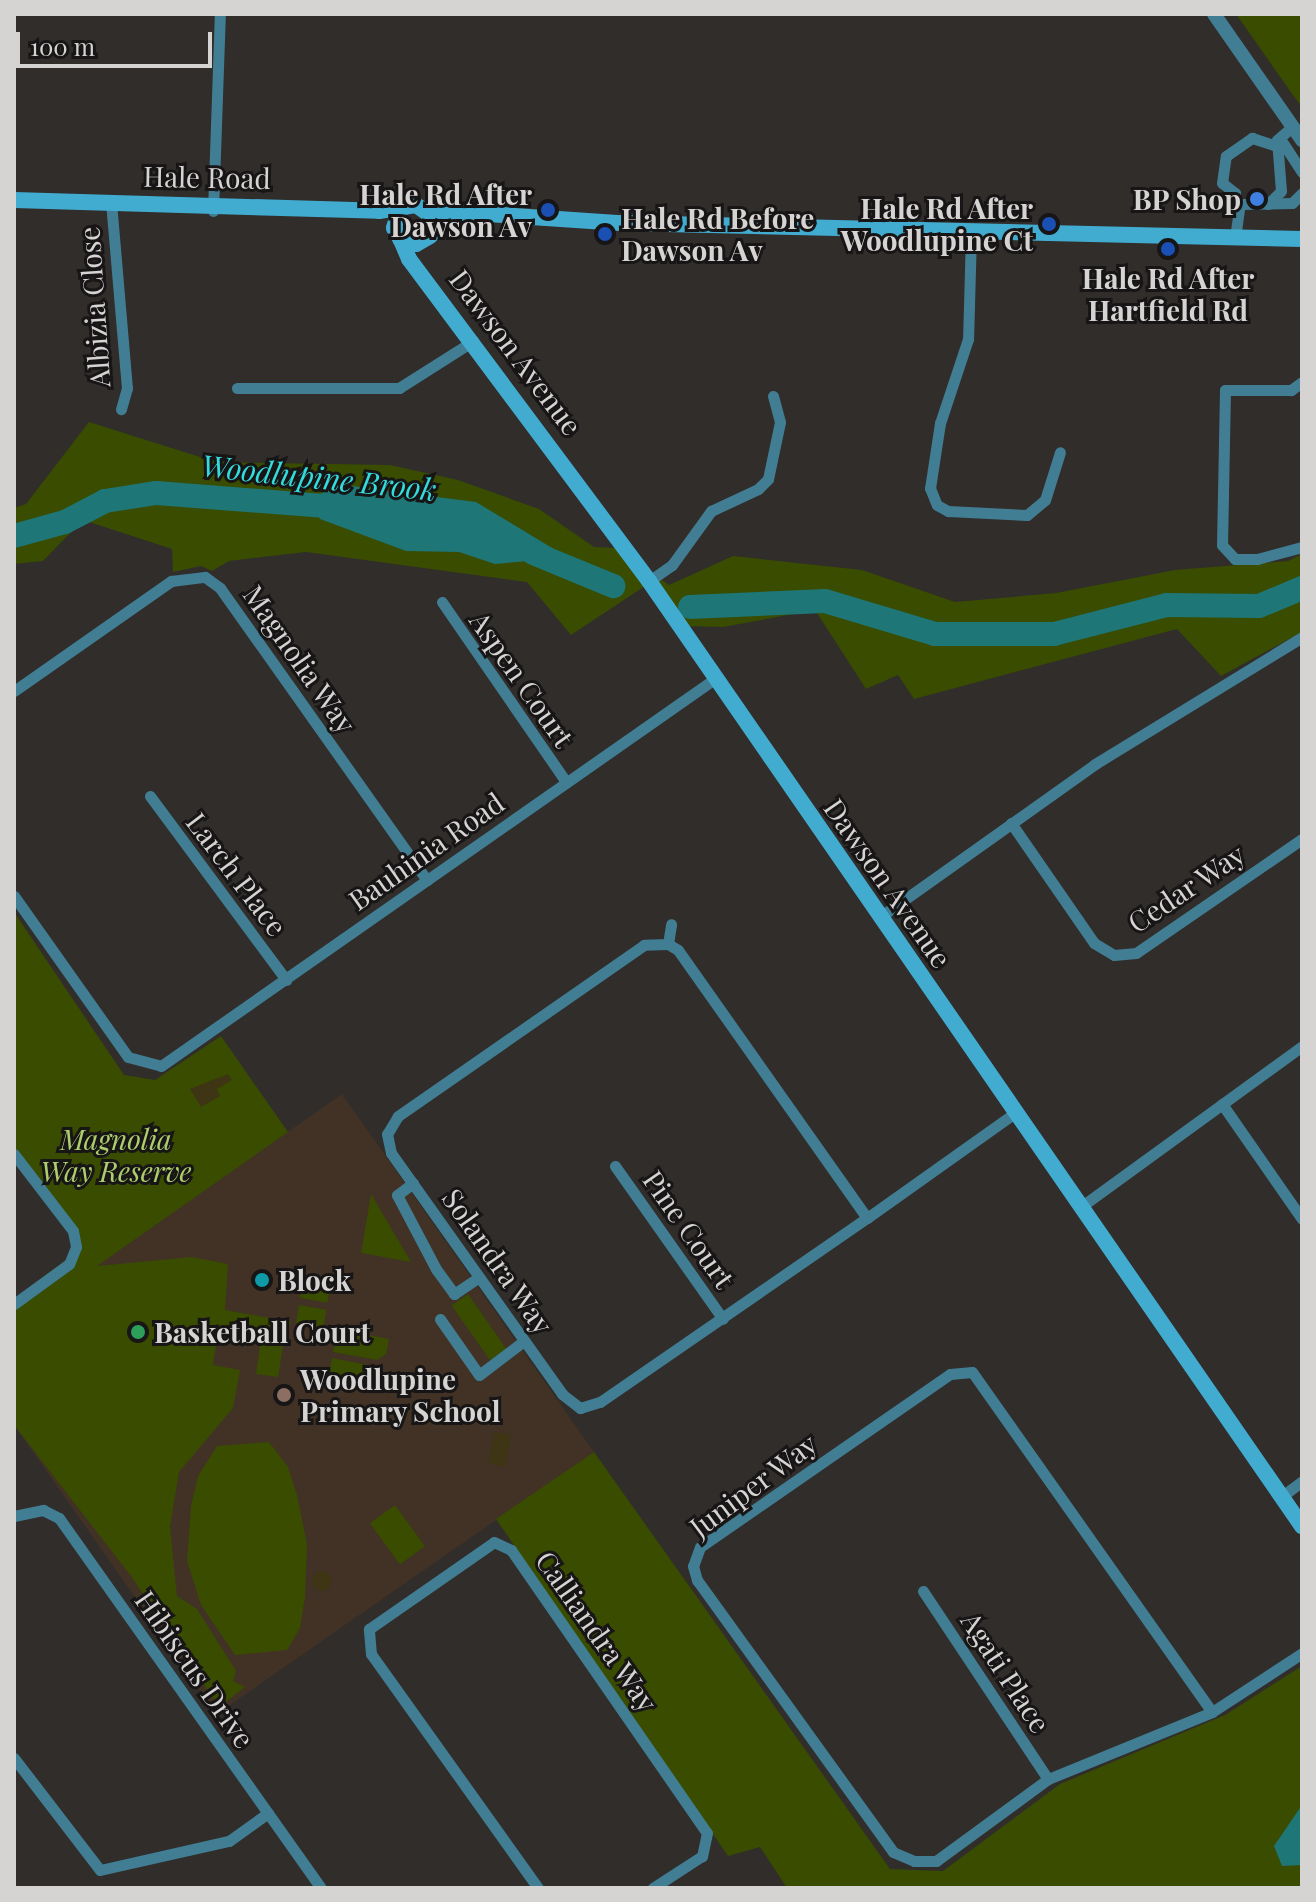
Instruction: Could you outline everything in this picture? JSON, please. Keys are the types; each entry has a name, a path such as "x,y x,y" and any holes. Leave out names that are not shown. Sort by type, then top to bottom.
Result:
{"main road":[{"name":"Hale Road","path":"14,200 111,206 399,211"},
{"path":"486,216 431,233 416,244 397,234 399,211 416,205 428,210 486,216 971,234 1299,238"},
{"name":"Hale Road","path":"14,209 111,206"},
{"name":"Hale Road","path":"213,208 354,217 397,234"},
{"path":"428,210 431,233"},
{"name":"Dawson Avenue","path":"426,275 431,233"},
{"name":"Dawson Avenue","path":"397,234 649,581 1302,1526"}],"street":[{"path":"213,208 220,14"},
{"path":"1214,14 1288,130 1302,140"},
{"path":"1268,204 1281,191 1281,146 1288,130"},
{"path":"1235,238 1235,193 1222,183 1226,156 1252,138 1281,146 1302,172"},
{"path":"1235,212 1245,203 1292,203 1302,193"},
{"name":"Albizia Close","path":"111,206 127,388 121,409"},
{"path":"971,234 968,339 940,423 930,488 937,505 948,511 1027,515 1045,500 1060,452"},
{"path":"237,388 399,388 473,341"},
{"path":"1302,382 1291,390 1225,390 1222,545 1235,559 1257,559 1302,547"},
{"path":"649,581 672,565 711,511 758,489 768,479 780,422 773,396"},
{"name":"Magnolia Way","path":"14,691 171,581 205,577 220,588 427,880"},
{"name":"Aspen Court","path":"442,602 566,782"},
{"path":"880,917 1095,764 1302,637"},
{"name":"Bauhinia Road","path":"14,896 128,1057 147,1066 165,1064 716,678"},
{"name":"Larch Place","path":"150,796 286,980"},
{"name":"Cedar Way","path":"1011,823 1094,943 1114,955 1136,953 1302,839"},
{"path":"671,924 668,944 678,950 867,1218"},
{"name":"Solandra Way","path":"668,944 644,945 398,1116 387,1134 391,1153 562,1394 580,1408 600,1402 723,1319 1015,1113"},
{"path":"1082,1206 1302,1046"},
{"path":"1222,1104 1302,1219"},
{"path":"14,1154 76,1239 75,1256 69,1264 14,1304"},
{"name":"Pine Court","path":"615,1166 723,1319"},
{"path":"413,1183 397,1195 454,1294 479,1277"},
{"path":"440,1319 479,1375 524,1341"},
{"name":"Juniper Way","path":"1212,1712 972,1372 950,1374 700,1547 693,1566 697,1580 893,1852 914,1861 936,1861 1048,1779 1212,1712 1302,1653"},
{"path":"1281,1497 1302,1481"},
{"name":"Hibiscus Drive","path":"14,1516 43,1510 59,1518 321,1888"},
{"name":"Calliandra Way","path":"538,1888 371,1654 369,1629 494,1542 511,1550 707,1833 702,1856 653,1888"},
{"name":"Agati Place","path":"923,1591 1048,1779"},
{"path":"14,1758 100,1870 229,1841 268,1813"}],"shaded area":[{"name":"Woodlupine Primary School","path":"342,1094 594,1452 217,1714 14,1425 14,1322"}],"green space":[{"path":"1236,14 1302,14 1302,107 1290,91"},
{"path":"89,422 216,462 390,465 458,480 539,509 594,547 617,548 669,585 733,556 862,570 955,602 1056,593 1175,570 1288,561 1302,554 1302,632 1221,676 1177,629 914,699 898,675 866,689 815,610 723,627 677,626 645,586 571,635 527,582 306,552 229,561 212,571 201,566 173,572 172,549 83,520 43,561 14,564 14,508 26,504"},
{"name":"Magnolia Way Reserve","path":"14,912 124,1075 155,1080 221,1036 288,1132 97,1266 192,1257 228,1264 225,1310 292,1322 286,1328 278,1377 256,1374 261,1339 218,1333 213,1365 240,1370 233,1408 179,1472 170,1527 177,1596 197,1609 236,1671 233,1681 245,1687 219,1707 131,1576 14,1425 14,1299 71,1256 73,1231 14,1146"},
{"path":"371,1194 411,1262 361,1253"},
{"path":"302,1285 330,1290 327,1303 300,1298"},
{"path":"468,1294 506,1349 490,1360 452,1305"},
{"path":"299,1305 327,1310 323,1328 296,1323"},
{"path":"338,1329 389,1339 386,1354 377,1360 333,1352"},
{"path":"332,1358 378,1367 384,1375 381,1391 328,1382"},
{"path":"269,1442 288,1467 297,1495 307,1544 305,1597 300,1628 287,1650 235,1655 201,1605 187,1561 191,1506 198,1476 217,1446"},
{"path":"594,1452 890,1869 943,1871 1060,1784 1225,1715 1302,1666 1302,1888 787,1888 760,1847 728,1856 496,1519"},
{"path":"395,1505 425,1546 400,1564 370,1523"}],"sand":[{"path":"228,1074 232,1080 217,1089 220,1096 201,1107 190,1089"},
{"path":"494,1432 511,1435 505,1466 488,1464"},
{"path":"322,1571 329,1574 332,1581 329,1588 322,1591 315,1588 312,1581 315,1574"}],"water":[{"path":"344,485 476,502 567,557 562,570 528,561 495,564 459,552 406,551 320,519 309,498"},
{"path":"1302,1805 1302,1865 1282,1866 1274,1846"}],"waterway":[{"name":"Woodlupine Brook","path":"14,536 65,522 105,501 156,493 339,507"},
{"name":"Woodlupine Brook","path":"533,553 613,586"},
{"name":"Woodlupine Brook","path":"690,607 825,601 935,634 1054,634 1167,605 1259,606 1302,588"}],"place":[{"name":"BP Shop","path":"1257,199"},
{"name":"Hale Rd After Dawson Av","path":"548,210"},
{"name":"Hale Rd After Woodlupine Ct","path":"1049,224"},
{"name":"Hale Rd Before Dawson Av","path":"605,234"},
{"name":"Hale Rd After Hartfield Rd","path":"1168,249"},
{"name":"Block","path":"262,1280"},
{"name":"Basketball Court","path":"138,1332"},
{"name":"Woodlupine Primary School","path":"284,1395"}]}
